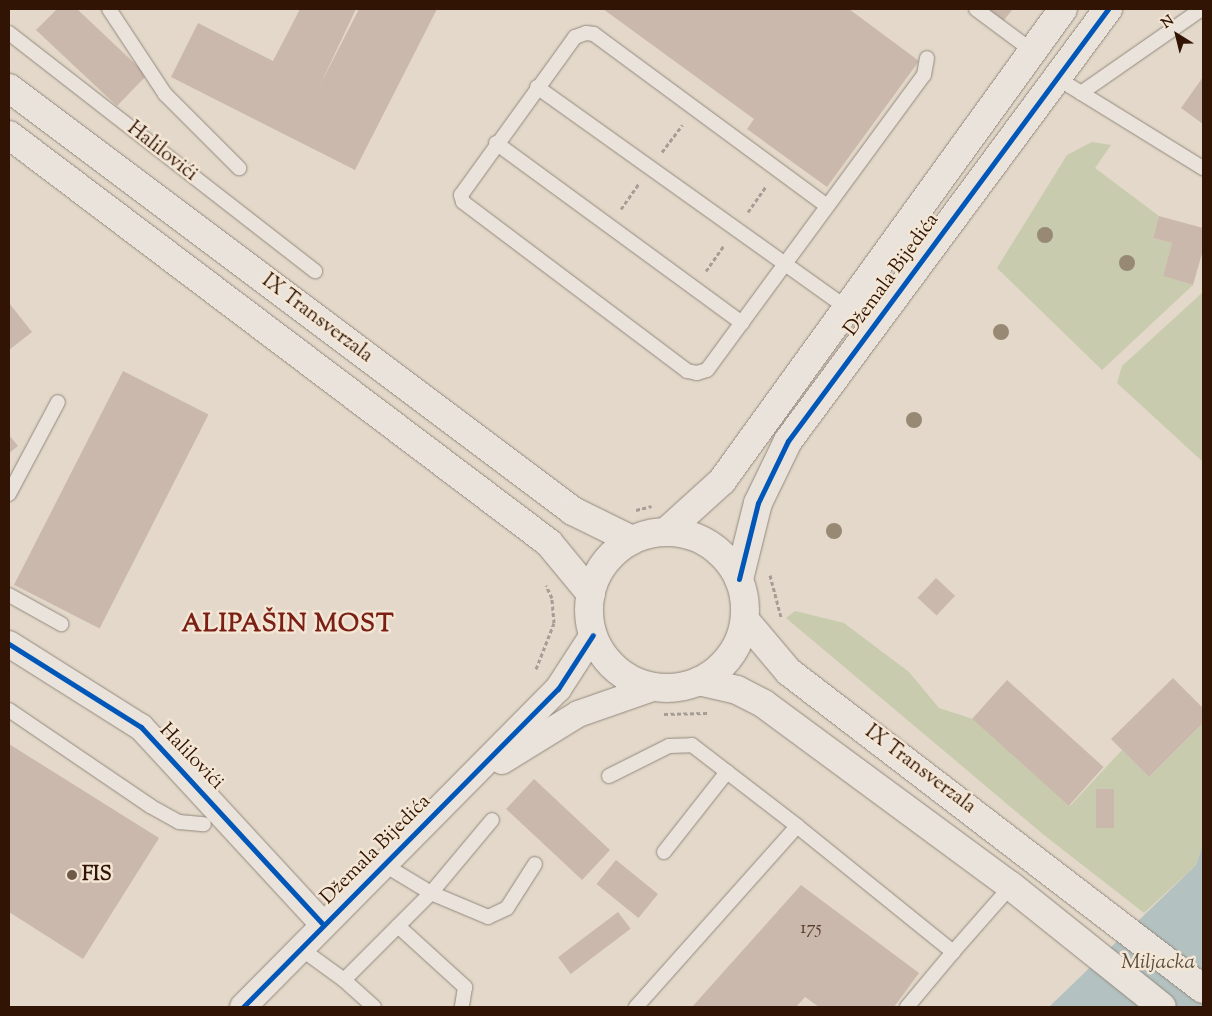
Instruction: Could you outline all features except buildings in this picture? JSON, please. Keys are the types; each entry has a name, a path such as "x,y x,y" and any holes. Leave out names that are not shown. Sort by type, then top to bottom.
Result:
{"main road":[{"name":"Džemala Bijedića","path":"667,531 722,482 1031,50 1063,9"},
{"name":"Džemala Bijedića","path":"739,579 758,502 788,441 1108,9"},
{"name":"IX Transverzala","path":"9,88 573,511 632,540"},
{"name":"IX Transverzala","path":"9,135 549,543 591,594"},
{"path":"667,531 710,544 739,579 745,620 730,656 699,681 655,687 617,670 593,635 591,594 613,554 632,540 667,531"},
{"name":"IX Transverzala","path":"745,620 789,672 1105,910 1203,989"},
{"name":"IX Transverzala","path":"699,681 737,690 764,704 1010,886 1162,1007"}],"street":[{"path":"470,781 558,689 593,635"},
{"name":"Halilovići","path":"9,644 141,726 323,924"},
{"path":"470,781 578,714 655,687"},
{"name":"Džemala Bijedića","path":"243,1007 383,864 470,781"}],"lane":[{"path":"109,9 165,94 240,168"},
{"path":"976,9 1031,50"},
{"path":"1081,93 1202,9"},
{"name":"Halilovići","path":"9,33 315,271"},
{"path":"827,206 594,34 575,37 465,185 463,202 687,371 707,370 924,75 927,58"},
{"path":"1057,78 1203,168"},
{"path":"537,87 847,308"},
{"path":"496,143 742,322"},
{"path":"9,494 58,402"},
{"path":"9,596 60,624"},
{"path":"9,710 150,806 179,822 204,824"},
{"path":"609,776 669,746 692,745 797,826 953,952"},
{"path":"664,852 727,772"},
{"path":"344,980 431,893 492,820"},
{"path":"636,1007 797,826"},
{"path":"383,864 431,893 488,917 507,908 535,864"},
{"path":"907,1007 1010,886"},
{"path":"398,926 465,988 462,1007"},
{"path":"300,948 344,980 374,1007"}],"path":[{"path":"627,512 657,503"},
{"path":"770,567 783,621"},
{"path":"536,671 554,623 552,598 542,576"},
{"path":"659,714 715,713"}],"green space":[{"path":"1092,142 1111,145 1095,168 1159,216 1153,238 1172,243 1163,276 1193,285 1102,370 997,268 1067,155"},
{"path":"1203,292 1203,462 1117,383 1122,366"},
{"path":"795,611 844,623 909,672 939,708 973,719 1070,806 1122,750 1149,777 1203,723 1203,844 1196,865 1144,913 1044,835 786,618"}],"water":[{"name":"Miljacka","path":"1203,844 1203,1007 1049,1007 1196,865"}],"cycle path":[{"path":"739,579 758,503 788,441 1108,9"},
{"path":"243,1007 558,689 593,635"},
{"path":"9,644 141,727 323,924"}],"place":[{"name":"FIS","path":"72,875"}],"district":[{"name":"ALIPAŠIN MOST","path":"288,625"}]}
